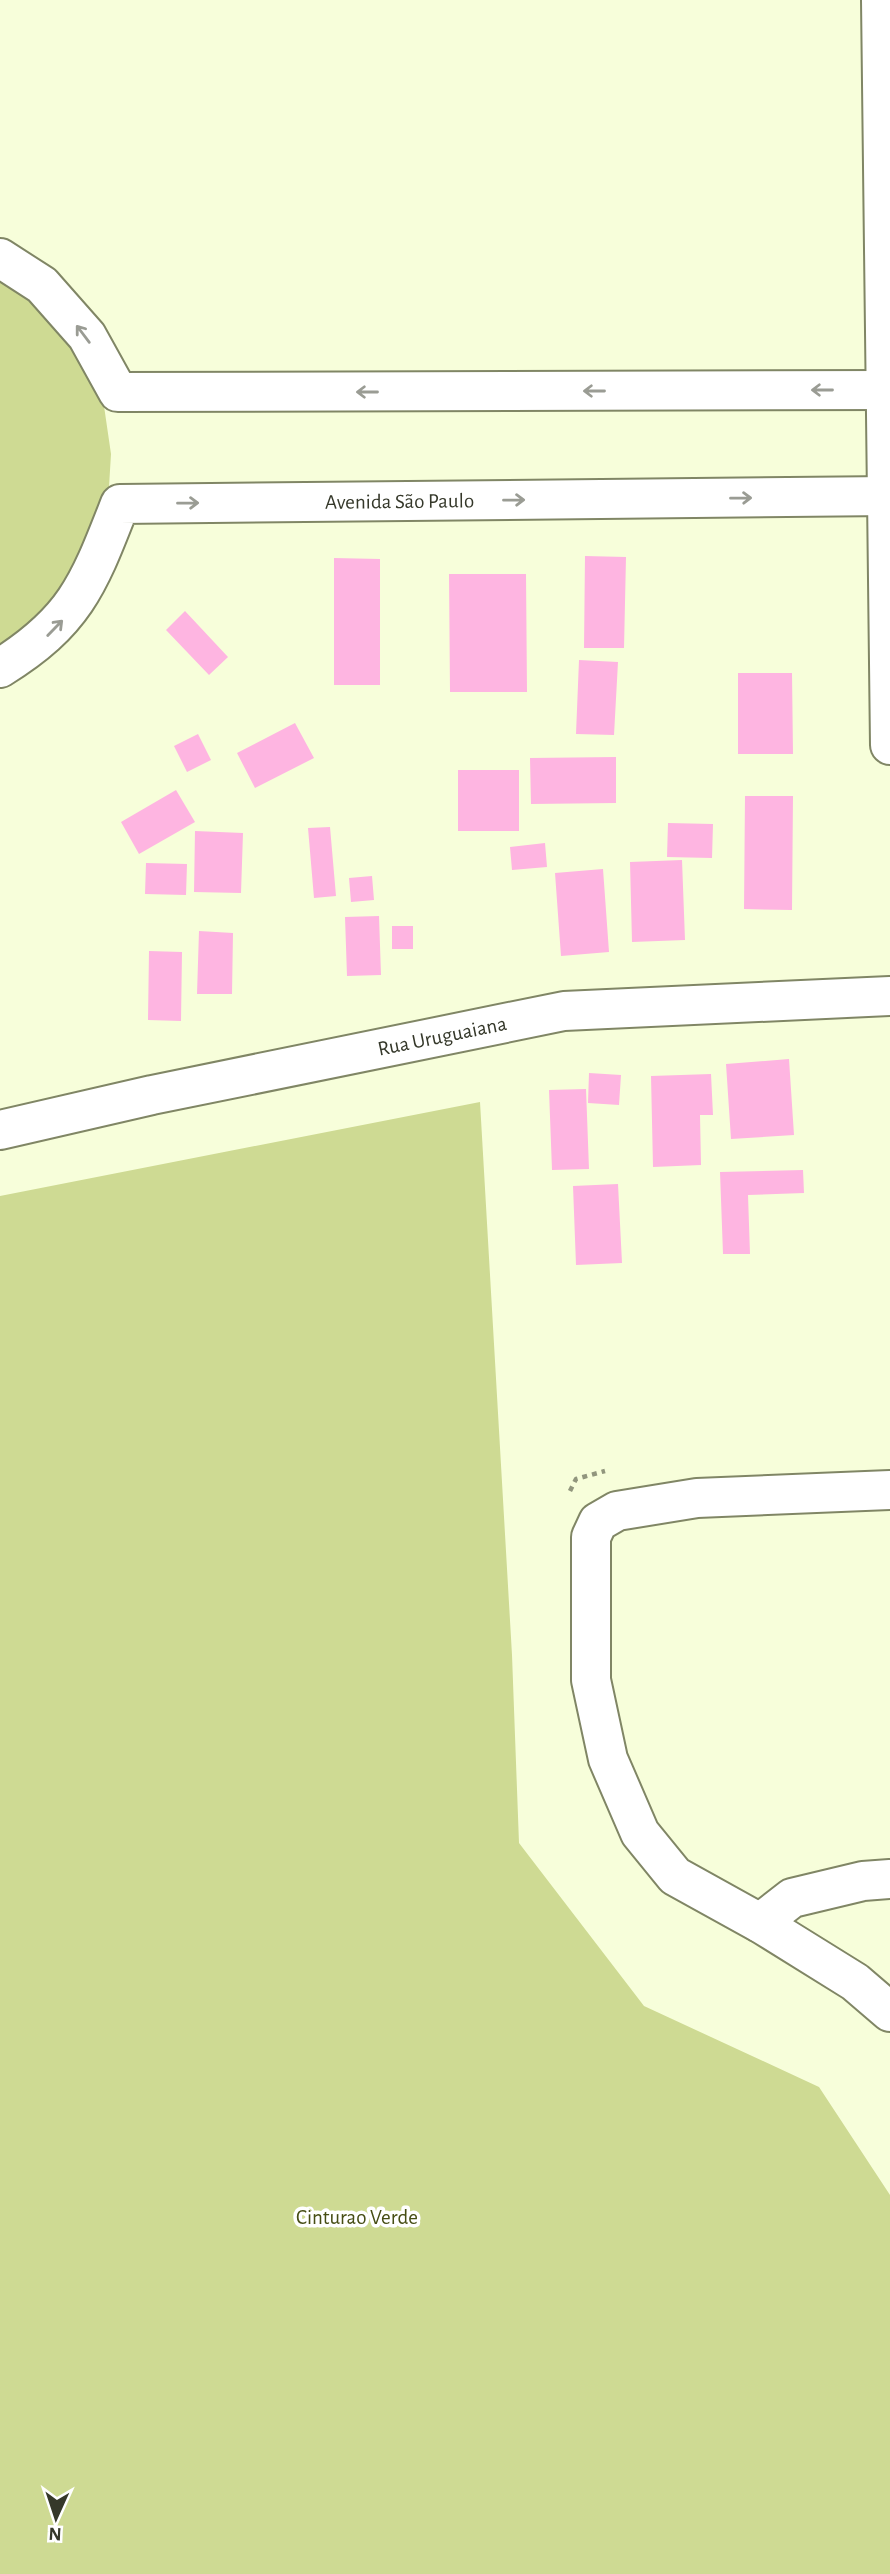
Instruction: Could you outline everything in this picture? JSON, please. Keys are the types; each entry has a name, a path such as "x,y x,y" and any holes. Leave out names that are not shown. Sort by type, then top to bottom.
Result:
{"street":[{"path":"881,0 888,390 890,745"},
{"path":"0,258 43,285 87,336 118,393 888,390"},
{"name":"Avenida São Paulo","path":"0,668 30,650 62,620 93,573 120,504 888,496"},
{"name":"Rua Uruguaiana","path":"0,1130 165,1092 564,1012 890,996"},
{"path":"890,1490 697,1498 670,1502 617,1511 598,1522 591,1537 591,1680 608,1759 640,1833 675,1876 760,1923 855,1982 890,2012"},
{"path":"760,1923 792,1898 863,1881 890,1879"}],"path":[{"path":"565,1501 576,1479 607,1471"}],"green space":[{"path":"0,272 22,285 85,360 104,406 111,454 108,503 70,593 0,655"},
{"name":"Cinturao Verde","path":"480,1102 512,1655 519,1843 644,2006 819,2087 890,2195 890,2574 0,2574 0,1196"}],"building":[{"path":"585,556 626,557 624,648 584,648"},
{"path":"334,558 380,559 380,685 334,685"},
{"path":"449,574 526,574 527,692 450,692"},
{"path":"185,611 228,657 209,675 166,630"},
{"path":"579,660 618,662 614,735 576,734"},
{"path":"738,673 792,673 793,754 738,754"},
{"path":"295,723 314,758 255,788 237,753"},
{"path":"198,734 211,760 187,772 174,746"},
{"path":"616,757 616,803 531,804 530,758"},
{"path":"458,770 519,770 519,831 458,831"},
{"path":"176,790 195,822 139,854 121,822"},
{"path":"745,796 793,796 792,910 744,909"},
{"path":"668,823 713,824 712,858 667,857"},
{"path":"330,827 336,896 314,898 308,828"},
{"path":"195,831 243,833 241,893 194,892"},
{"path":"545,843 547,867 512,870 510,847"},
{"path":"682,860 685,940 632,942 630,862"},
{"path":"146,863 187,864 186,895 145,894"},
{"path":"603,869 609,952 561,956 555,873"},
{"path":"372,876 374,900 351,902 349,878"},
{"path":"379,916 381,975 347,976 345,917"},
{"path":"392,926 413,926 413,949 392,949"},
{"path":"199,931 233,933 232,994 197,994"},
{"path":"149,951 182,952 181,1021 148,1020"},
{"path":"789,1059 794,1135 731,1139 726,1064"},
{"path":"589,1073 621,1075 619,1105 588,1103"},
{"path":"711,1074 713,1115 700,1115 701,1165 653,1167 651,1076"},
{"path":"586,1089 589,1169 552,1170 549,1090"},
{"path":"803,1170 804,1193 748,1195 750,1254 723,1254 720,1172"},
{"path":"618,1184 622,1263 576,1265 573,1186"}]}
